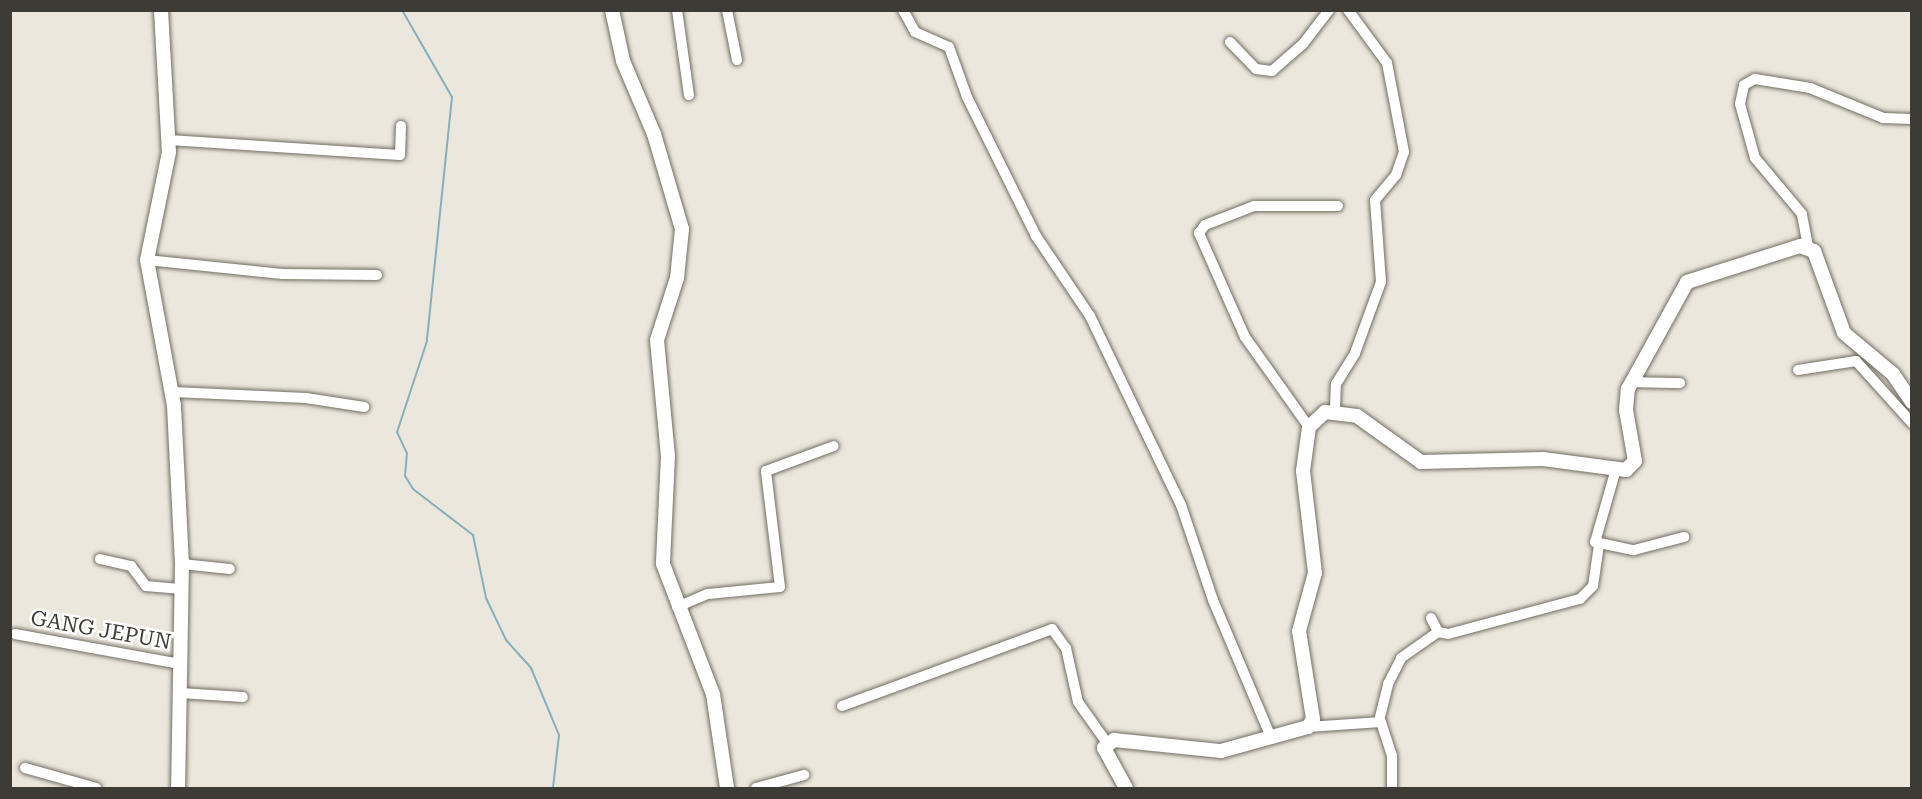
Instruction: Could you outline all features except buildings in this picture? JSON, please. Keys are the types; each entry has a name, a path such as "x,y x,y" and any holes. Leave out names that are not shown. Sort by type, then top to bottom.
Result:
{"street":[{"path":"161,10 169,140 147,260 173,392 182,564 178,789"},
{"path":"612,10 622,61 654,134 682,229 656,364 668,456 663,564 677,607 713,694 728,789"},
{"path":"677,10 689,95"},
{"path":"727,10 737,60"},
{"path":"903,10 915,32 949,47 967,97 1036,236 1090,316 1181,505 1213,600 1270,735"},
{"path":"1230,42 1256,69 1272,71 1303,44 1329,10"},
{"path":"1335,409 1336,384 1355,353 1381,282 1375,200 1396,174 1404,152 1387,63 1348,10"},
{"path":"1911,119 1883,118 1810,88 1755,79 1744,84 1740,104 1755,158 1802,213 1808,246 1844,333 1893,374 1911,402"},
{"path":"169,140 400,155 401,126"},
{"path":"1308,727 1312,694 1299,632 1314,581 1303,485 1309,427 1242,332 1199,233 1205,225 1254,206 1338,206"},
{"path":"1335,409 1357,416 1421,462 1520,458 1616,469 1630,468 1635,461 1626,410 1631,382 1687,282 1808,246"},
{"path":"147,260 282,274 377,275"},
{"path":"1798,369 1831,362 1856,361 1911,423"},
{"path":"1631,382 1680,383"},
{"path":"173,392 296,398 364,407"},
{"path":"1309,427 1335,409"},
{"path":"677,607 708,594 780,587 766,471 834,446"},
{"path":"1392,789 1388,736 1379,721 1388,684 1401,658 1438,632 1448,634 1586,596 1593,586 1599,544 1594,535 1616,469"},
{"path":"1599,544 1634,549 1684,537"},
{"path":"100,559 131,566 146,586 182,590"},
{"path":"182,564 230,569"},
{"path":"1431,618 1438,632"},
{"path":"842,706 1052,629 1066,648 1078,702 1107,743 1106,756 1126,789"},
{"name":"GANG JEPUN","path":"15,634 180,664"},
{"path":"180,693 243,697"},
{"path":"1107,743 1163,741 1216,751 1270,735 1308,727 1379,721"},
{"path":"25,768 96,789"},
{"path":"756,789 804,774"}],"waterway":[{"path":"402,10 452,97 427,341 397,432 407,453 405,476 413,489 473,535 486,598 506,640 531,668 559,735 553,788"}]}
